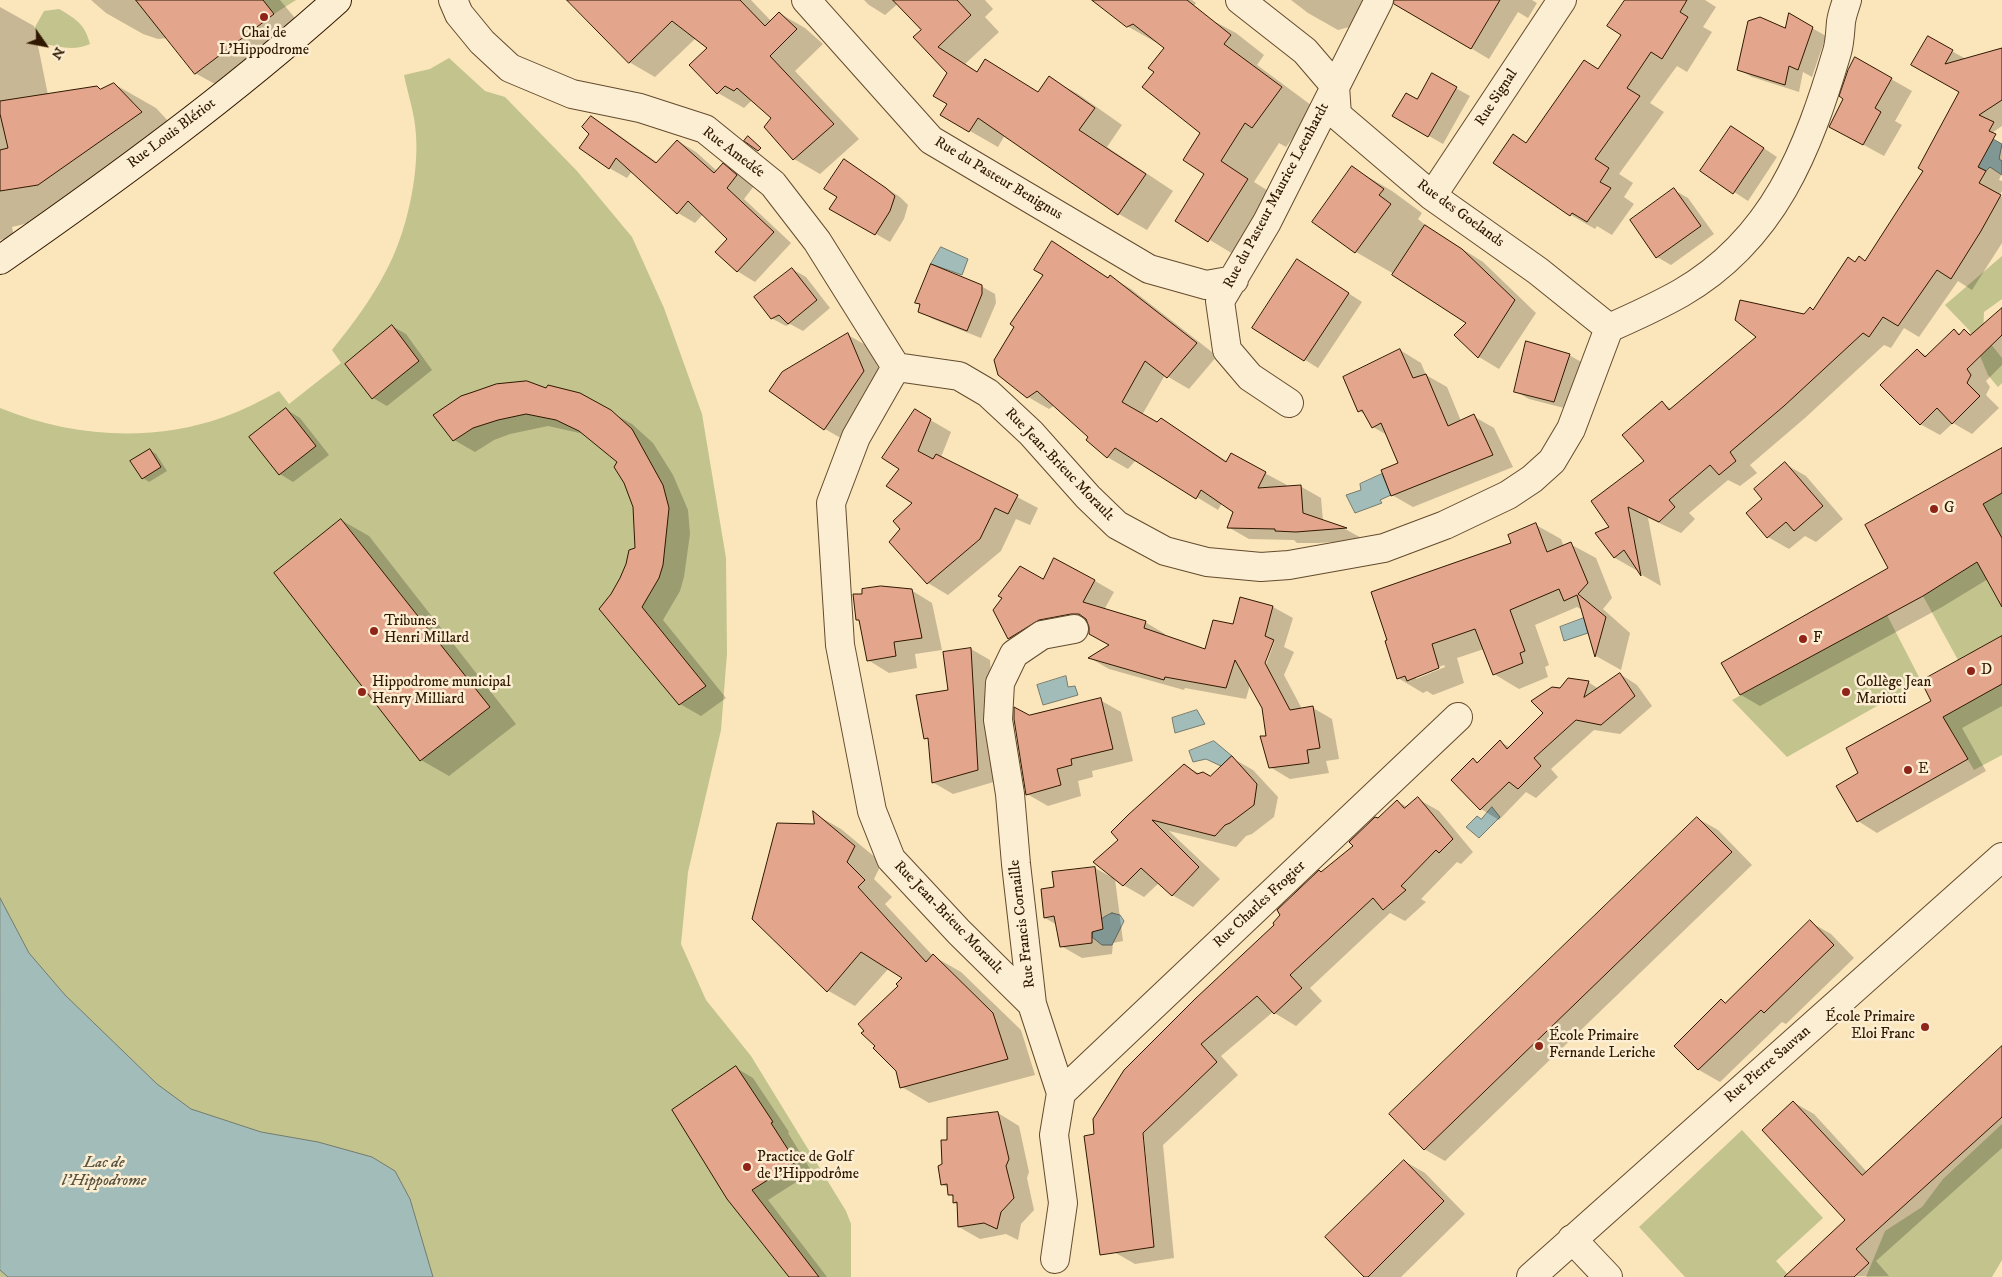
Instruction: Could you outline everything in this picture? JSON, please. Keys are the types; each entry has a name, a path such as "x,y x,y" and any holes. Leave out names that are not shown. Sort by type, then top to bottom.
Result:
{"street":[{"name":"Rue Louis Blériot","path":"0,260 175,133 287,45 337,0"},
{"name":"Rue Amedée","path":"452,0 459,14 482,42 510,68 572,94 640,108 706,129 772,184 816,241 896,366"},
{"name":"Rue du Pasteur Benignus","path":"806,0 931,140 1149,269 1206,285 1234,280"},
{"path":"1240,0 1306,51 1335,86"},
{"name":"Rue du Pasteur Maurice Leenhardt","path":"1289,403 1250,377 1226,350 1220,301 1267,222 1379,0"},
{"name":"Rue Signal","path":"1432,196 1562,0"},
{"path":"1609,328 1648,311 1682,292 1721,265 1757,229 1782,193 1811,132 1838,49 1842,19 1848,0"},
{"name":"Rue des Goelands","path":"1335,86 1337,115 1432,196 1538,271 1609,328"},
{"name":"Rue Jean-Brieuc Morault","path":"1032,1004 959,932 891,859 872,811 840,646 831,503 856,437 896,366 959,376 988,393 1030,433 1088,497 1117,525 1164,552 1207,562 1261,567 1289,565 1384,548 1454,520 1508,495 1532,479 1552,461 1571,429 1609,328"},
{"name":"Rue Francis Cornaille","path":"1054,1259 1063,1203 1054,1136 1061,1093 1032,1004 1010,794 998,720 1000,683 1014,654 1042,634 1074,629"},
{"name":"Rue Charles Frogier","path":"1061,1093 1458,717"},
{"name":"Rue Pierre Sauvan","path":"1531,1277 2002,857"},
{"path":"1572,1239 1608,1277"}],"green space":[{"path":"263,0 296,0 274,14"},
{"path":"59,9 79,23 90,44 73,48 44,44 34,29 44,11"},
{"name":"Hippodrome municipal Henry Milliard","path":"449,58 485,91 505,97 577,171 632,237 664,308 702,414 726,558 727,653 721,730 688,872 681,944 706,1000 751,1056 846,1211 851,1224 851,1277 0,1277 0,408 27,418 83,430 111,433 140,433 168,431 224,417 279,391 289,404 341,363 332,350 374,292 400,240 410,205 416,151 414,120 404,75 430,69"},
{"path":"2002,256 2002,299 1984,312 1983,334 2002,358 2002,383 1998,387 1988,375 1969,330 1945,305"},
{"path":"2002,493 2002,538 1898,552"},
{"path":"1977,562 2002,607 2002,636 1958,660 1923,596"},
{"path":"1887,615 1921,681 1787,757 1732,700"},
{"path":"2002,684 2002,755 1974,770 1947,724 1941,718"},
{"path":"2002,1124 2002,1260 1992,1277 1866,1277 1885,1231 1922,1207 1943,1179"},
{"path":"1742,1130 1823,1218 1776,1261 1790,1277 1685,1277 1639,1227"}],"water":[{"path":"1993,139 2002,144 1999,159 2002,161 2002,175 1990,167 1986,171 1978,167"},
{"path":"941,247 968,259 962,275 931,264"},
{"path":"1382,474 1391,495 1380,500 1382,503 1355,513 1346,495 1361,490 1360,484"},
{"path":"1584,618 1588,633 1564,641 1560,627"},
{"path":"1066,676 1068,687 1075,686 1078,695 1043,705 1037,685"},
{"path":"1197,710 1205,724 1175,733 1172,718"},
{"path":"1214,741 1232,756 1221,766 1206,759 1193,762 1189,751"},
{"path":"1492,807 1500,817 1479,838 1466,827 1477,816 1481,819"},
{"name":"Lac de l'Hippodrome","path":"0,898 29,953 65,995 157,1084 191,1109 261,1132 318,1142 372,1157 395,1171 410,1199 433,1277 8,1277 0,1270"},
{"path":"1112,913 1120,915 1124,921 1112,945 1102,945 1092,937 1094,929 1098,922"}],"building":[{"path":"136,0 263,0 274,14 195,74"},
{"path":"567,0 740,0 765,26 779,12 797,29 770,56 834,124 793,160 764,127 771,118 737,88 734,91 725,86 717,94 689,65 707,48 672,21 629,63"},
{"path":"893,0 957,0 971,15 938,47 977,72 985,59 1038,92 1049,76 1095,108 1079,130 1146,174 1118,215 978,118 969,132 940,115 947,104 933,96 947,73 913,37 921,30"},
{"path":"1092,0 1187,0 1231,35 1224,44 1282,87 1252,128 1245,123 1221,161 1248,179 1208,242 1175,221 1204,174 1183,160 1200,133 1142,87 1154,72 1148,68 1164,48 1133,24 1127,27"},
{"path":"1394,0 1500,0 1471,49 1394,4"},
{"path":"1625,0 1687,0 1680,12 1688,17 1662,59 1651,52 1627,88 1640,96 1595,159 1609,168 1600,182 1611,188 1587,222 1572,213 1570,216 1493,163 1513,134 1526,143 1584,60 1598,69 1621,35 1607,26"},
{"path":"1789,13 1813,27 1798,70 1789,66 1785,85 1737,70 1748,21 1760,17 1785,28"},
{"path":"1928,36 1953,50 1945,64 2002,48 2002,100 1979,115 1994,122 1989,131 1996,134 1978,167 1986,171 1979,183 2001,195 1951,279 1937,270 1898,326 1883,317 1869,337 1863,333 1784,406 1730,452 1736,461 1719,475 1710,465 1669,500 1675,507 1659,522 1628,507 1641,576 1624,550 1614,558 1595,533 1609,527 1591,501 1644,461 1622,435 1662,401 1669,410 1756,337 1735,320 1740,300 1804,314 1810,307 1813,310 1848,257 1855,262 1859,256 1865,261 1923,171 1918,168 1959,92 1911,65"},
{"path":"1855,57 1892,78 1875,108 1881,112 1863,145 1829,127 1843,99 1839,96 1848,70"},
{"path":"1432,73 1457,87 1428,137 1392,116 1406,93 1417,99"},
{"path":"114,83 142,112 38,185 0,191 0,150 8,148 0,114 0,101 97,86 100,89"},
{"path":"591,116 656,163 677,140 714,173 723,163 737,175 727,188 774,232 737,272 715,252 727,239 688,201 677,214 616,158 609,169 579,148 589,134 582,127"},
{"path":"1731,126 1764,148 1733,194 1700,171"},
{"path":"748,136 761,148 758,151 744,141"},
{"path":"844,159 895,196 890,211 875,235 829,209 837,197 824,189"},
{"path":"1352,166 1384,189 1379,195 1391,204 1355,253 1312,222"},
{"path":"1674,188 1701,226 1656,258 1630,220"},
{"path":"1425,225 1462,249 1515,300 1478,358 1454,335 1466,323 1392,275"},
{"path":"1052,241 1108,278 1110,275 1197,343 1167,378 1145,361 1122,402 1157,422 1161,418 1226,462 1231,453 1266,472 1258,488 1301,485 1303,513 1347,528 1296,532 1275,531 1275,529 1227,528 1233,512 1201,490 1196,499 1115,448 1107,458 1086,440 1088,437 1037,391 1027,398 998,375 994,360 1014,327 1010,324 1043,275 1034,270"},
{"path":"1297,259 1349,293 1304,361 1252,328"},
{"path":"931,264 982,285 982,294 967,331 918,312 920,304 915,303"},
{"path":"792,268 817,300 788,324 779,315 771,319 754,297"},
{"path":"2002,308 2002,335 1967,369 1971,375 1967,383 1980,396 1952,424 1937,408 1920,425 1880,385 1917,349 1925,357 1954,329 1959,335 1964,329 1970,335"},
{"path":"392,325 419,361 372,399 345,364"},
{"path":"848,333 864,371 824,430 769,391 782,372"},
{"path":"1526,341 1570,354 1554,402 1514,392"},
{"path":"1400,349 1413,378 1426,374 1448,426 1474,414 1493,455 1391,496 1381,470 1398,463 1381,423 1372,428 1362,410 1358,412 1343,377"},
{"path":"527,381 546,388 548,385 580,393 611,410 632,429 663,485 669,508 663,565 659,578 642,607 706,686 679,705 599,609 611,594 620,578 629,550 635,548 633,507 624,483 614,467 617,462 579,431 556,420 526,414 473,428 453,441 433,415 461,396 496,384"},
{"path":"286,408 316,446 279,475 249,437"},
{"path":"915,409 931,419 918,451 933,459 936,454 1018,495 1008,514 995,508 980,539 927,584 889,542 900,529 893,521 912,503 886,486 899,469 882,458"},
{"path":"2002,448 2002,493 1983,504 2002,538 2002,607 1977,562 1923,596 1740,695 1721,663 1888,568 1865,525"},
{"path":"150,449 161,467 142,479 130,461"},
{"path":"1785,462 1823,506 1794,531 1786,522 1767,538 1746,513 1762,499 1754,489"},
{"name":"Tribunes Henri Millard","path":"341,519 490,707 420,761 274,573"},
{"path":"1536,523 1547,552 1571,542 1588,583 1578,594 1606,617 1595,657 1577,595 1564,601 1559,589 1510,610 1525,651 1520,653 1523,663 1493,675 1475,629 1432,644 1439,668 1407,681 1405,676 1397,679 1385,641 1387,640 1371,592 1511,543 1508,535"},
{"path":"1054,558 1095,580 1083,602 1146,621 1144,628 1205,649 1213,620 1233,624 1240,597 1273,606 1265,636 1274,640 1265,663 1290,710 1313,706 1320,748 1307,750 1309,763 1269,768 1260,736 1266,736 1262,708 1235,660 1226,688 1165,677 1164,680 1088,658 1109,645 1089,634 1086,619 1079,614 1039,620 1008,639 993,610 1002,598 998,596 1020,566 1043,579"},
{"path":"881,586 912,589 922,638 894,642 896,656 867,661 859,620 856,620 853,594 862,594 862,589"},
{"path":"2002,636 2002,684 1943,717 1968,759 1857,822 1836,786 1858,773 1846,748 1931,701 1921,681"},
{"path":"971,648 978,770 932,783 928,738 924,739 916,695 948,690 943,652"},
{"path":"1620,673 1635,696 1601,725 1576,720 1534,758 1541,766 1518,789 1509,782 1480,810 1451,780 1473,758 1477,763 1500,740 1507,749 1543,713 1531,701 1552,687 1560,688 1568,678 1589,681 1584,697"},
{"path":"1101,698 1113,749 1071,759 1072,765 1057,769 1061,785 1026,795 1014,719 1014,707 1029,715"},
{"path":"1232,756 1257,784 1254,805 1225,825 1215,836 1152,820 1199,867 1172,896 1141,868 1123,886 1093,862 1118,840 1111,832 1184,764 1197,774 1203,772 1210,776"},
{"path":"1418,797 1453,839 1439,853 1436,850 1401,886 1406,890 1383,910 1373,898 1290,975 1302,988 1274,1014 1257,996 1201,1044 1217,1062 1143,1133 1154,1247 1100,1255 1084,1136 1094,1134 1093,1119 1124,1070 1195,999 1274,925 1273,923 1280,915 1277,910 1319,870 1321,872 1353,846 1349,842 1375,817 1378,818 1397,800 1404,808"},
{"path":"813,811 855,846 847,862 865,880 858,887 926,962 933,954 993,1013 1008,1059 900,1088 896,1071 873,1048 875,1046 861,1033 864,1031 858,1024 898,986 896,984 902,978 861,952 827,992 752,919 777,823 814,824"},
{"path":"1697,817 1732,852 1424,1150 1389,1114"},
{"path":"1095,867 1103,929 1092,932 1092,943 1060,947 1054,916 1044,918 1041,889 1054,887 1052,872"},
{"path":"1810,920 1834,945 1764,1013 1761,1010 1698,1070 1674,1046 1721,999 1725,1003"},
{"path":"2002,1046 2002,1117 1856,1249 1869,1263 1854,1277 1784,1277 1845,1220 1762,1130 1793,1101 1862,1175"},
{"path":"736,1066 773,1122 771,1123 796,1162 752,1190 819,1277 789,1277 727,1199 672,1110"},
{"path":"998,1112 1009,1159 1006,1166 1014,1198 1001,1212 997,1229 984,1223 958,1227 957,1202 953,1203 953,1195 948,1195 947,1184 941,1185 938,1166 942,1164 941,1140 947,1140 947,1118"},
{"path":"1404,1160 1444,1201 1368,1277 1364,1277 1325,1237"}],"place":[{"name":"Chai de L'Hippodrome","path":"264,17"},
{"name":"G","path":"1934,509"},
{"name":"Tribunes Henri Millard","path":"374,631"},
{"name":"F","path":"1803,639"},
{"name":"D","path":"1971,671"},
{"name":"Hippodrome municipal Henry Milliard","path":"362,692"},
{"name":"Collège Jean Mariotti","path":"1846,692"},
{"name":"E","path":"1908,770"},
{"name":"École Primaire Eloi Franc","path":"1925,1027"},
{"name":"École Primaire Fernande Leriche","path":"1539,1046"},
{"name":"Practice de Golf de l'Hippodrôme","path":"747,1167"}]}
